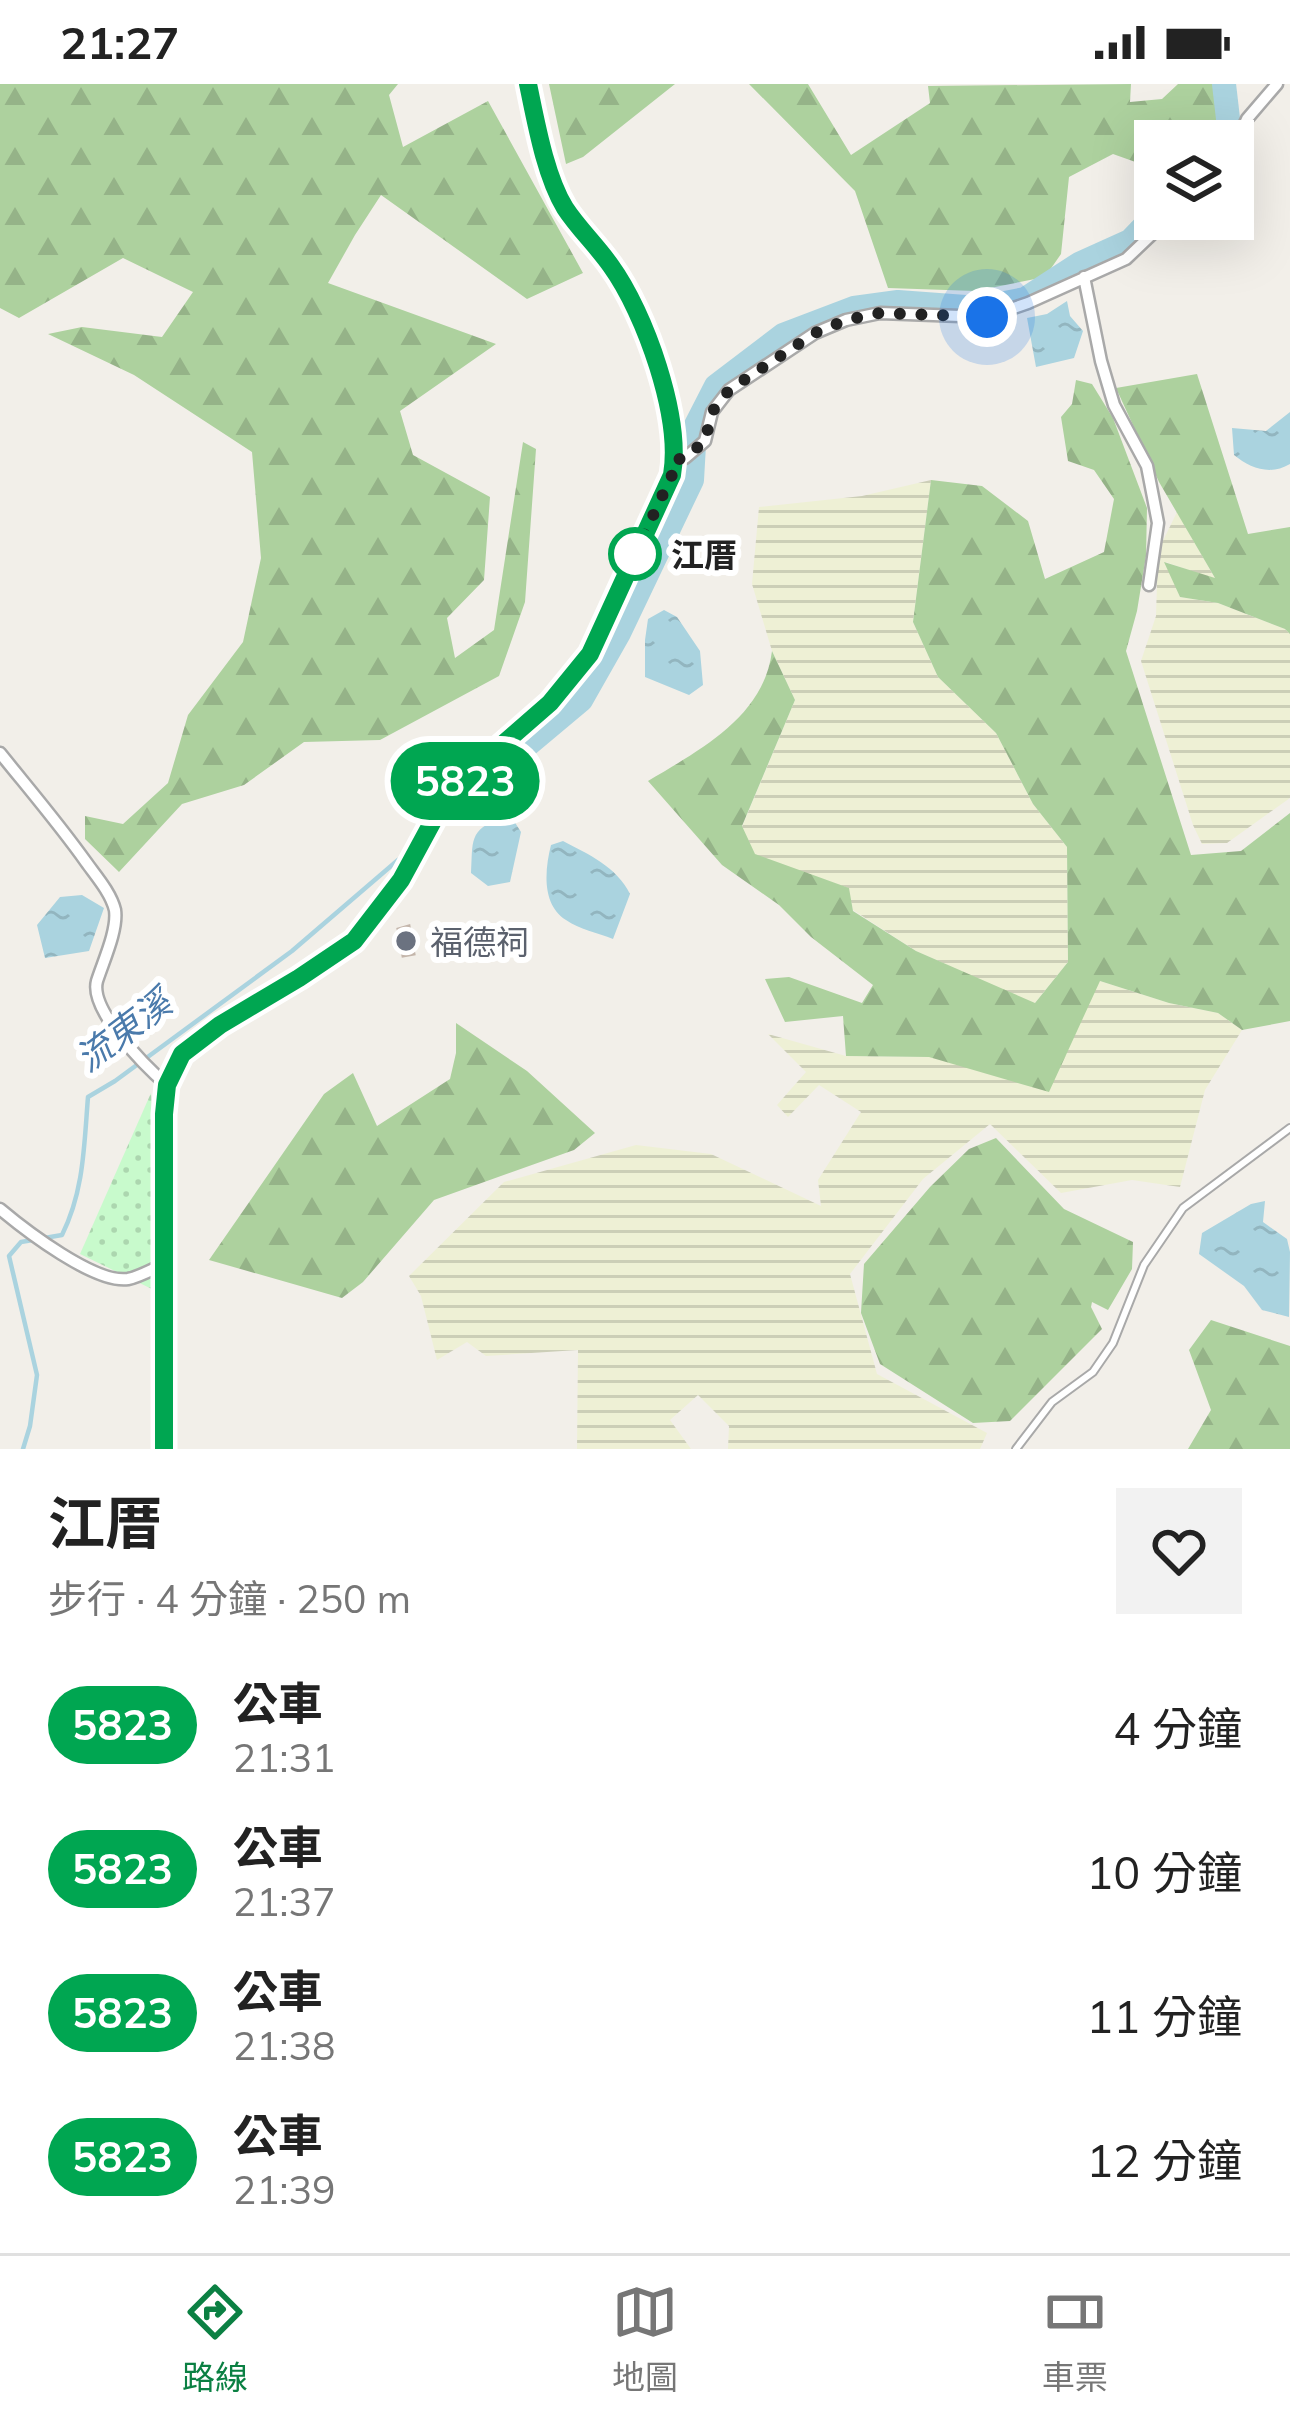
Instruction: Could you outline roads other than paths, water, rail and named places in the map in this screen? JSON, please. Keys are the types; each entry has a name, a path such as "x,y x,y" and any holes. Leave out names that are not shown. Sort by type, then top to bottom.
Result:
{"street":[{"path":"528,84 539,139 564,206 614,270 649,336 680,459"},
{"path":"1247,120 1277,84"},
{"path":"160,1079 182,1054 220,1025 354,941 401,880 440,808 479,765 550,703 590,654 680,459 705,441 712,412 729,390 815,333 846,320 880,313 987,317 1126,259 1146,240"},
{"path":"1084,278 1114,405 1147,466 1158,523 1149,585"},
{"path":"0,753 104,886 115,911 108,952 95,987 98,1002 130,1048 160,1079 164,1114 164,1449"},
{"path":"0,1209 54,1250 103,1274 125,1280 164,1264"}],"lane":[{"path":"1016,1449 1052,1402 1093,1372 1103,1358 1144,1265 1183,1208 1290,1128"}],"water":[{"path":"1067,301 1070,316 1083,331 1074,358 1036,367 1027,318 1047,314"},
{"path":"1290,412 1290,464 1260,469 1234,455 1232,428 1266,431"},
{"path":"664,610 677,617 700,651 703,685 689,695 645,677 648,619"},
{"path":"502,819 514,821 521,832 510,882 488,886 471,873 473,845 483,827"},
{"path":"563,841 610,869 630,894 613,939 571,923 552,905 547,886 549,854 551,845"},
{"path":"82,895 104,908 89,951 45,958 37,925 60,897"},
{"path":"1265,1201 1263,1222 1287,1239 1290,1252 1289,1317 1262,1310 1244,1286 1199,1254 1202,1233 1251,1204"}],"waterway":[{"name":"流東溪","path":"1224,84 1228,120"},
{"name":"流東溪","path":"463,799 581,700 619,633 692,480 695,427 716,386 783,335 854,308 898,302 979,308 1025,299 1079,264 1134,237"},
{"name":"流東溪","path":"23,1449 37,1375 9,1256 21,1242 62,1235 79,1185 88,1097 292,951 398,860"}],"place":[{"name":"江厝","path":"635,554"},
{"name":"福德祠","path":"406,941"}]}
